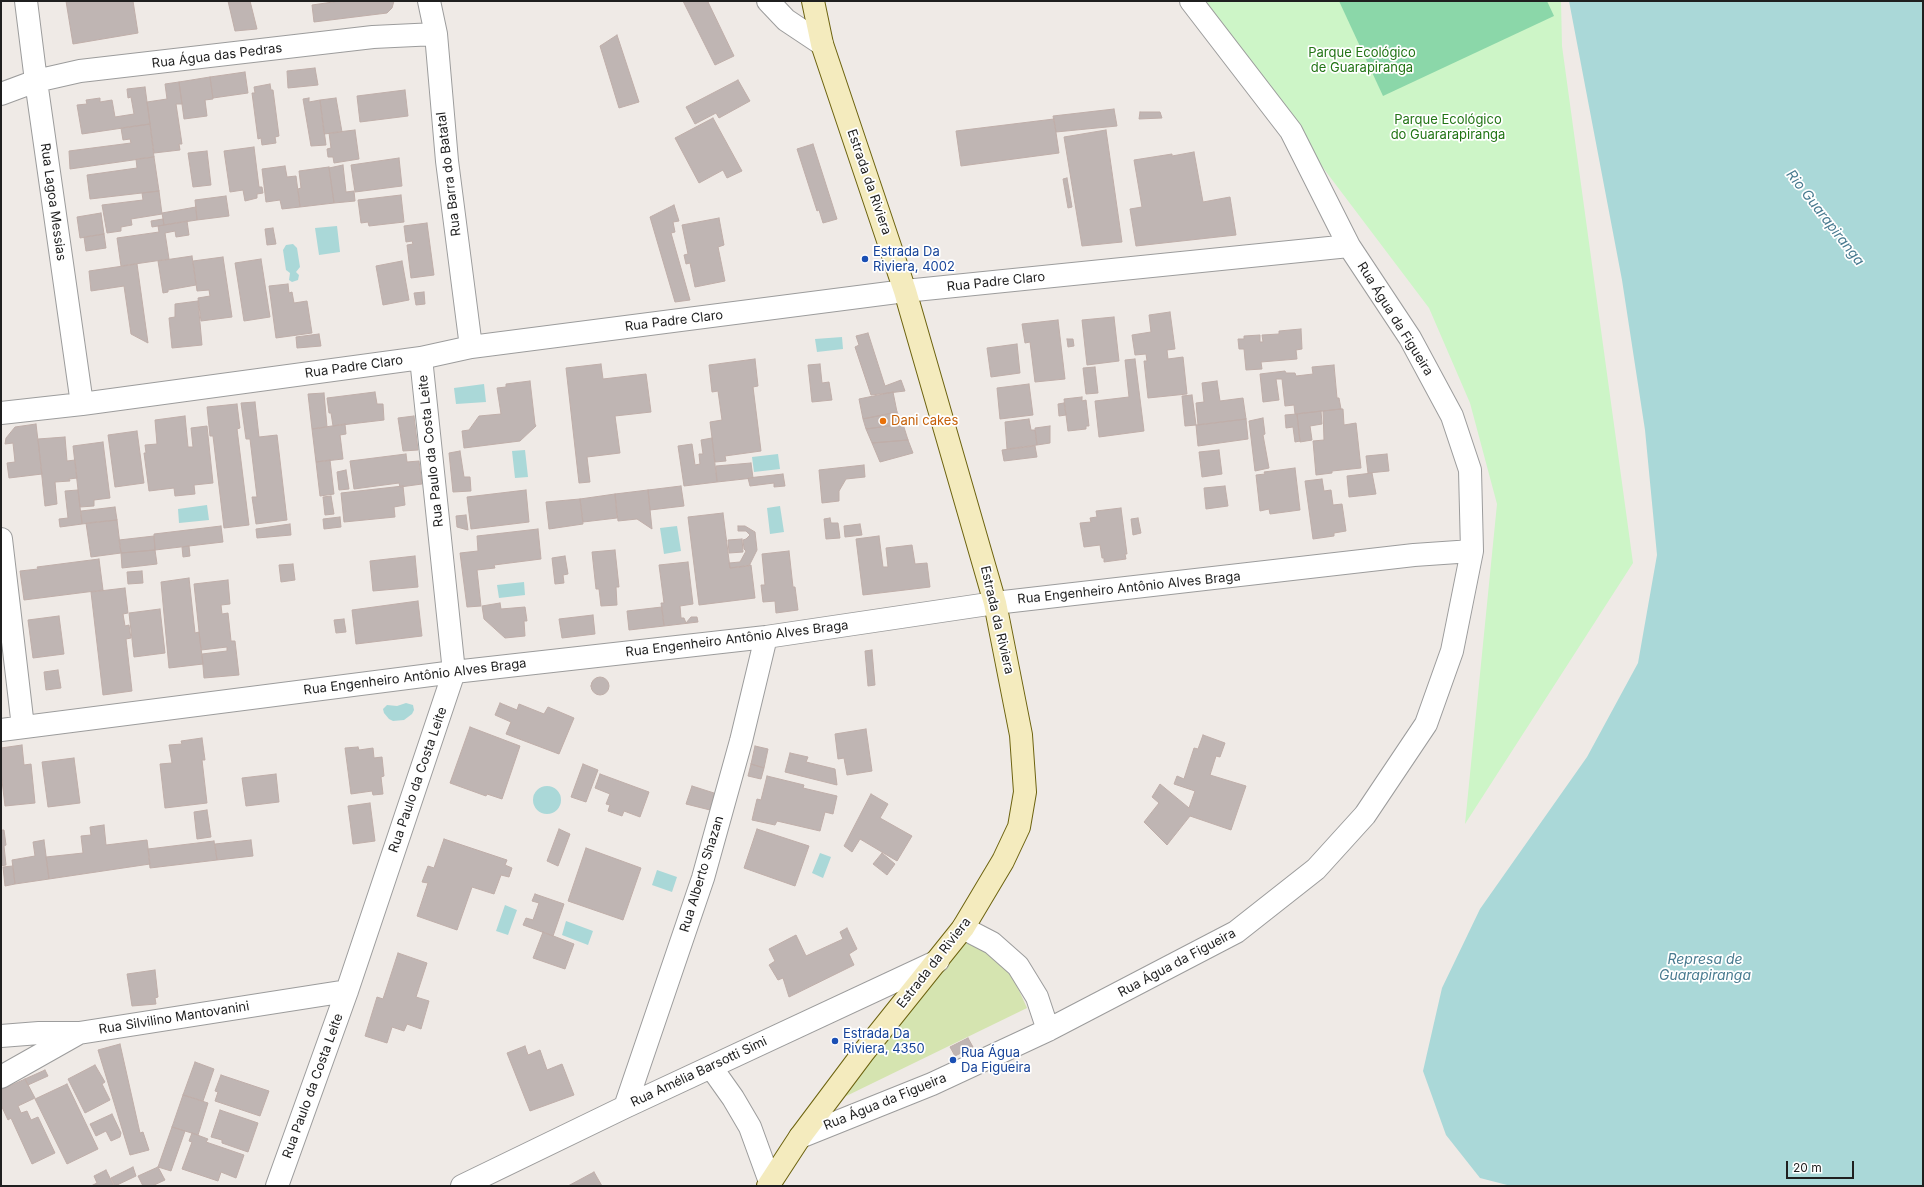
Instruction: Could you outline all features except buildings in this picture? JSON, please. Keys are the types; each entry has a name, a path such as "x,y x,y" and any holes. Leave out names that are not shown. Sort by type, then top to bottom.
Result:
{"street":[{"name":"Rua Lagoa Messias","path":"26,1 82,404"},
{"name":"Rua Barra do Batatal","path":"429,1 436,34 447,161 471,347"},
{"path":"768,1 786,20 822,44"},
{"name":"Estrada da Riviera","path":"769,1184 800,1137 863,1053 963,928 1003,861 1016,834 1019,827 1025,792 1021,735 995,603 905,291 822,44 813,1"},
{"name":"Rua Água da Figueira","path":"800,1137 932,1084 1048,1030 1236,932 1316,869 1364,815 1426,724 1452,651 1472,551 1470,470 1452,416 1410,338 1349,246 1292,131 1191,1"},
{"name":"Rua Água das Pedras","path":"1,94 36,81 80,71 374,37 436,34"},
{"name":"Rua Padre Claro","path":"1,413 82,404 421,358 471,347 905,291 1349,246"},
{"name":"Rua Paulo da Costa Leite","path":"277,1186 347,991 454,672 421,358"},
{"path":"1,539 23,727"},
{"name":"Rua Engenheiro Antônio Alves Braga","path":"1,730 454,672 766,637 995,603 1414,555 1472,551"},
{"name":"Rua Alberto Shazan","path":"625,1107 703,878 741,741 766,637"},
{"path":"963,928 992,943 1018,966 1037,997 1048,1030"},
{"name":"Rua Amélia Barsotti Simi","path":"462,1186 711,1066 938,961"},
{"name":"Rua Silvilino Mantovanini","path":"1,1036 39,1033 79,1033 347,991"},
{"path":"1,1077 79,1033"},
{"name":"Estrada da Riviera","path":"711,1066 733,1098 750,1127 769,1184"}],"green space":[{"name":"Parque Ecológico do Guararapiranga","path":"1197,1 1561,1 1562,46 1633,563 1465,824 1497,504 1470,403 1429,308"},
{"path":"1339,1 1547,1 1554,16 1383,96"},
{"path":"967,936 991,950 1013,977 1027,1008 836,1101"}],"water":[{"name":"Represa de Guarapiranga","path":"1569,1 1923,1 1923,1186 1511,1186 1480,1178 1446,1135 1423,1071 1442,988 1480,909 1587,757 1638,663 1657,555 1645,430 1622,280"},
{"path":"337,226 340,252 319,255 315,228"},
{"path":"293,244 297,248 300,267 296,272 299,275 298,280 292,282 289,280 290,273 286,270 283,250 286,245"},
{"path":"842,337 843,349 817,352 815,339"},
{"path":"484,384 486,402 456,404 454,388"},
{"path":"525,450 528,477 515,478 512,451"},
{"path":"778,454 780,469 754,472 752,457"},
{"path":"207,505 209,520 179,523 178,509"},
{"path":"780,506 784,532 770,534 767,508"},
{"path":"677,526 681,551 664,554 660,528"},
{"path":"524,582 525,595 499,598 497,585"},
{"path":"406,703 413,705 414,710 412,714 404,720 393,721 384,713 383,709 387,705 397,706"},
{"path":"547,786 557,790 561,800 557,810 547,814 537,810 533,800 537,790"},
{"path":"820,853 831,857 823,878 812,873"},
{"path":"657,870 677,877 672,892 652,885"},
{"path":"505,905 517,910 508,935 496,931"},
{"path":"566,921 593,931 588,945 562,935"}],"place":[{"name":"Estrada Da Riviera, 4002","path":"865,259"},
{"name":"Dani cakes","path":"883,421"},
{"name":"Estrada Da Riviera, 4350","path":"835,1041"},
{"name":"Rua Água Da Figueira","path":"953,1060"}],"park label":[{"name":"Parque Ecológico de Guarapiranga","path":"1362,60"}],"water label":[{"name":"Rio Guarapiranga","path":"1825,218"}]}
